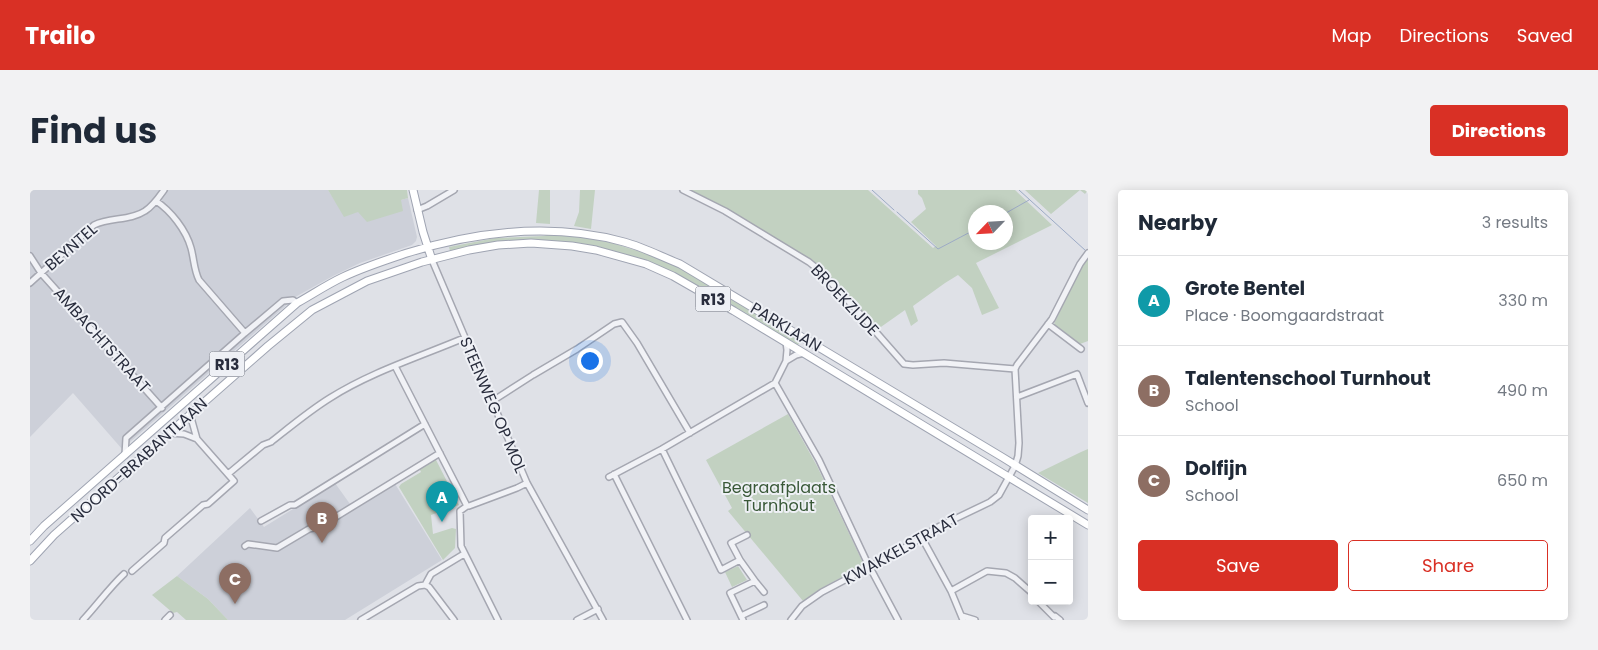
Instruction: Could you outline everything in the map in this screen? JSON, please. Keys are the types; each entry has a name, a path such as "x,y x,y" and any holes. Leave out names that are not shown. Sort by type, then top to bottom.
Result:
{"main road":[{"name":"STEENWEG OP MOL","path":"413,190 432,260"},
{"name":"PARKLAAN","path":"428,247 493,233 541,230 572,232 625,242 680,264 708,279 1088,510"},
{"name":"PARKLAAN","path":"432,260 469,250 498,245 531,243 596,250 646,264 673,276 786,342 1088,525"},
{"name":"NOORD-BRABANTLAAN","path":"30,541 44,526 125,454 298,303 343,277 378,262 428,247"},
{"name":"NOORD-BRABANTLAAN","path":"30,561 54,536 190,414 312,310 367,281 432,260"},
{"path":"125,454 133,465"}],"street":[{"name":"BEYNTEL","path":"30,283 94,225 146,211 164,190"},
{"path":"417,210 454,190"},
{"name":"BROEKZIJDE","path":"683,190 725,211 809,262 853,306 904,364 944,363 1015,369"},
{"path":"156,201 168,210 186,235 199,280 245,332"},
{"path":"1015,466 1019,448 1015,369 1019,361 1048,324 1080,264 1088,253"},
{"name":"AMBACHTSTRAAT","path":"30,256 41,273 162,408"},
{"name":"STEENWEG OP MOL","path":"432,260 527,483 603,620"},
{"name":"NOORD-BRABANTLAAN","path":"125,454 126,438 162,408 245,332 283,301 293,300 298,303"},
{"path":"491,402 578,349 614,324 622,322 690,433"},
{"path":"1048,324 1081,349"},
{"path":"228,474 263,445 271,442 313,409 340,392 395,366 464,338"},
{"path":"686,620 611,475 662,449 775,383 786,361 786,342"},
{"path":"786,361 804,353"},
{"path":"395,366 467,506"},
{"path":"1017,397 1076,374 1088,402"},
{"path":"775,383 819,460 870,567 898,620"},
{"path":"132,571 164,543 165,538 234,481 197,439 190,414"},
{"path":"261,521 290,505 295,505 425,424"},
{"path":"169,434 184,434 197,439"},
{"path":"662,449 721,570 740,560"},
{"path":"245,546 248,544 277,548 309,529 320,526 440,453"},
{"name":"KWAKKELSTRAAT","path":"791,620 802,606 822,592 922,538 940,526 990,502 999,495 1015,466"},
{"path":"498,620 461,546 460,511 467,506 487,500 527,483"},
{"path":"747,535 731,543 740,560 764,592"},
{"path":"922,538 951,591 963,618 974,620"},
{"path":"425,585 431,574 464,554"},
{"path":"951,591 987,571 1006,573 1028,590"},
{"path":"82,620 96,606 100,598 124,574"},
{"path":"755,581 730,592 742,618 764,605"},
{"path":"361,620 418,586 425,585 429,587 454,620"},
{"path":"1042,605 1054,618 1055,616 1060,620"},
{"path":"577,620 598,610"},
{"path":"165,620 170,615"}],"shaded area":[{"path":"30,190 328,190 335,201 358,212 408,198 417,237 412,245 360,263 297,296 122,449 73,393 30,437"},
{"path":"392,479 442,560 345,620 228,620 208,599 177,576 250,508 264,527 335,483 350,504"}],"green space":[{"path":"328,190 407,190 408,198 401,200 403,211 367,222 358,212 344,217"},
{"path":"539,190 550,190 550,224 536,223"},
{"path":"580,190 595,190 591,229 574,226 579,212"},
{"path":"868,190 933,248 936,246 911,222 926,209 922,198 918,194 918,190 1015,190 1052,225 1013,244 1013,205 968,205 968,250 1002,250 976,263 999,308 982,315 972,288 958,275 913,306 918,321 911,326 905,310 878,329 823,269 808,258 691,191"},
{"path":"1025,190 1080,190 1051,214"},
{"path":"1080,190 1088,190 1085,194"},
{"path":"549,234 572,235 612,243 677,265 802,340 797,346 683,278 654,264 601,248 539,241 475,246 450,251 449,247 495,238 544,236"},
{"path":"1088,258 1088,341 1080,344 1054,324 1077,275"},
{"name":"Begraafplaats Turnhout","path":"788,414 817,466 864,565 820,589 803,601 728,511 732,508 706,460"},
{"path":"1088,449 1088,503 1038,473 1081,452"},
{"path":"435,458 459,505 431,515 433,534 452,528 456,529 455,548 443,560 399,487 421,472 418,466"},
{"path":"738,566 747,580 732,587 725,572"},
{"path":"177,576 208,599 228,620 186,620 177,612 173,613 152,595"}],"waterway":[{"path":"872,190 894,210"},
{"path":"1019,190 1086,251"},
{"path":"1013,209 1029,200"},
{"path":"897,212 938,249 968,233"}],"place":[{"name":"Grote Bentel","path":"442,522"},
{"name":"Talentenschool Turnhout","path":"322,543"},
{"name":"Dolfijn","path":"235,604"}]}
